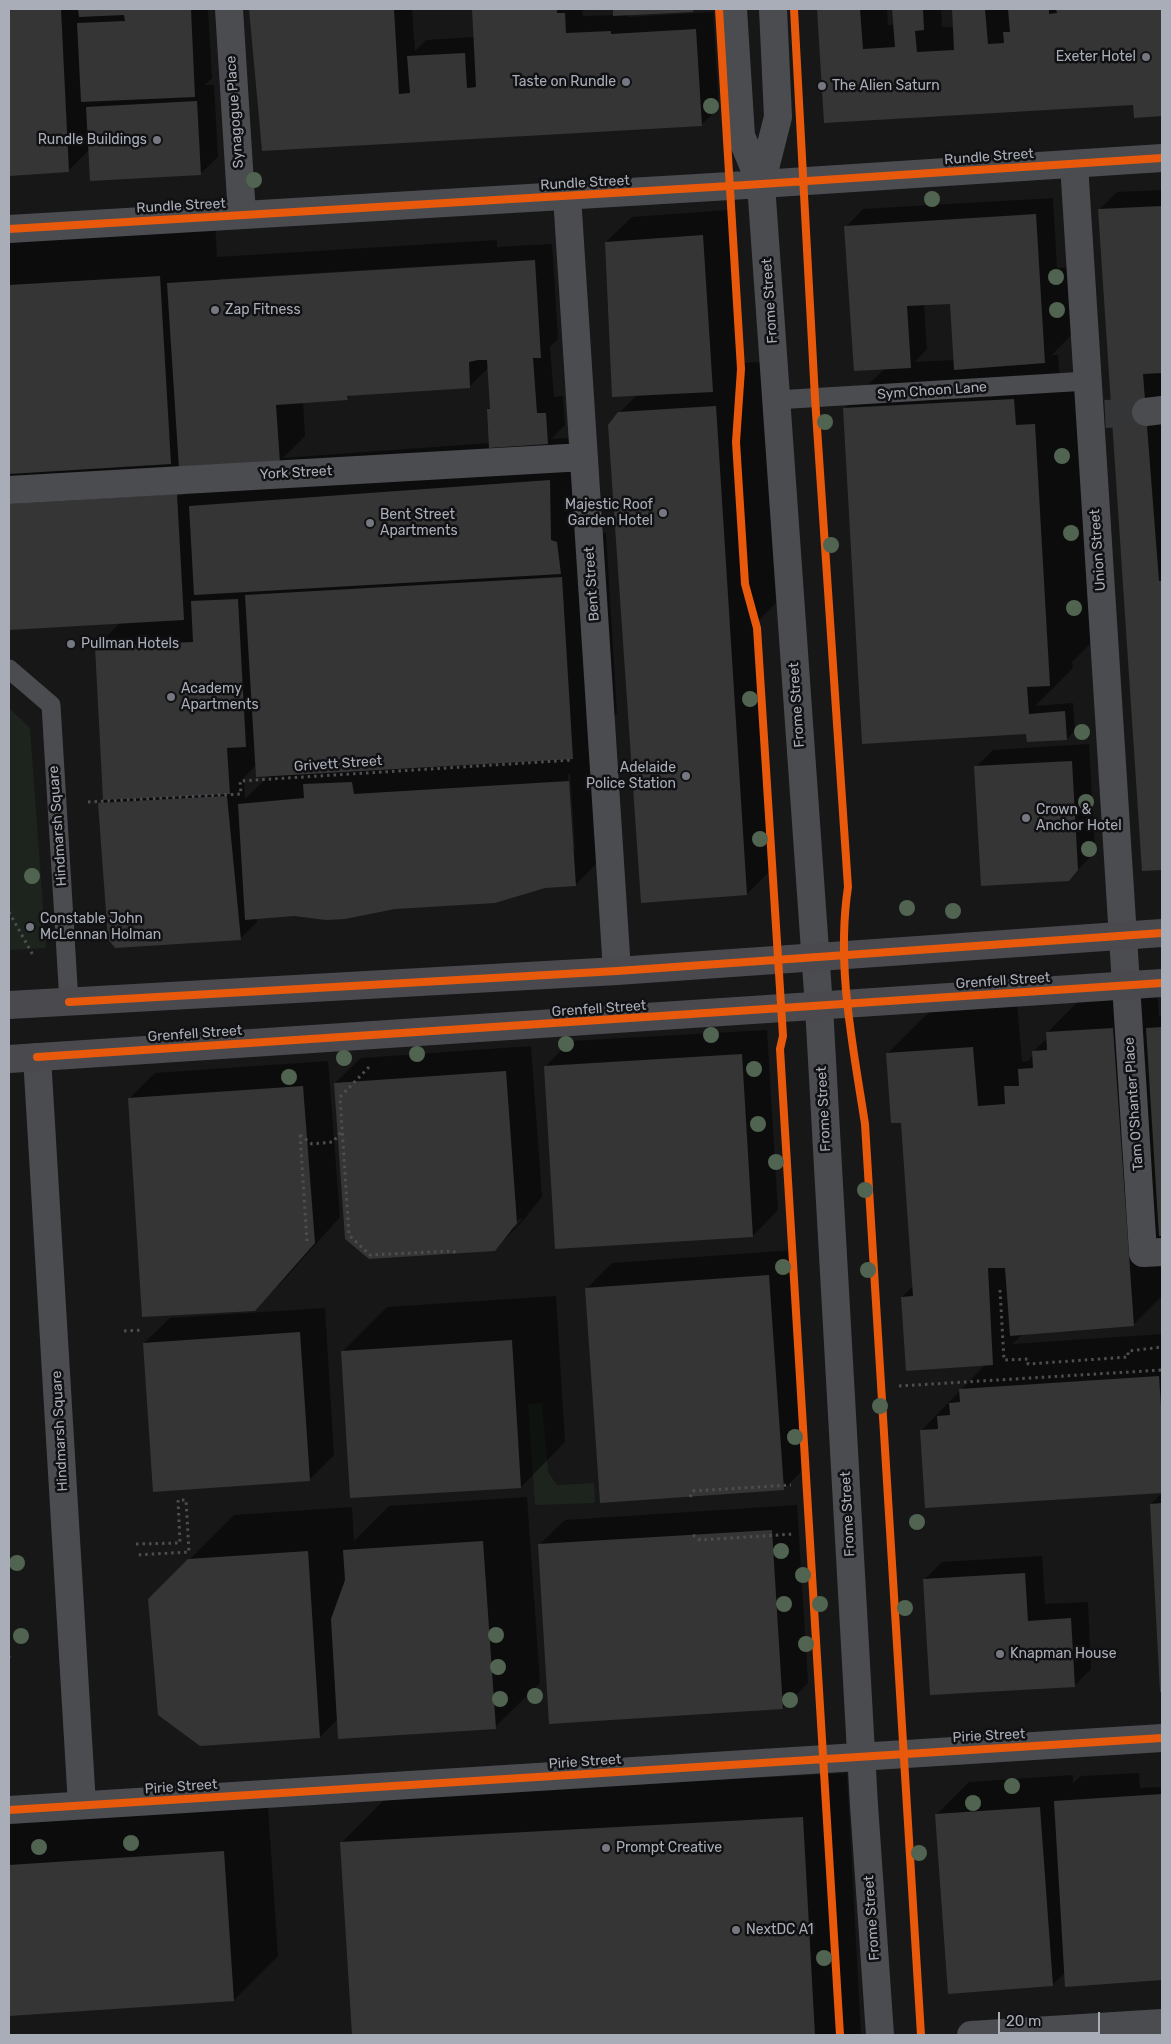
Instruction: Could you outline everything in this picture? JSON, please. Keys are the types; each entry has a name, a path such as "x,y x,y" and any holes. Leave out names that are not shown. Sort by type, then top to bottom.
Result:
{"main road":[{"path":"9,1005 617,971 1162,933"},
{"name":"Grenfell Street","path":"9,1059 1162,983"}],"street":[{"name":"Synagogue Place","path":"229,9 242,216"},
{"name":"Frome Street","path":"733,9 741,136 761,184"},
{"name":"Frome Street","path":"773,9 778,117 761,184 815,957 880,2035"},
{"name":"Rundle Street","path":"9,229 1162,158"},
{"name":"Union Street","path":"1074,164 1087,381 1097,415 1123,936"},
{"name":"Bent Street","path":"567,196 617,971"},
{"name":"York Street","path":"9,490 584,457"},
{"name":"Tam O'Shanter Place","path":"1123,936 1143,1253 1162,1252"},
{"name":"Hindmarsh Square","path":"37,1057 82,1805"},
{"name":"Pirie Street","path":"9,1810 1162,1738"},
{"path":"970,2035 1162,2023"}],"lane":[{"name":"Sym Choon Lane","path":"776,400 1087,381"},
{"name":"Hindmarsh Square","path":"9,669 51,705 69,1002"}],"path":[{"path":"9,912 34,957"},
{"path":"371,1066 340,1097 349,1235 370,1255 453,1251 456,1254"},
{"path":"307,1241 300,1135 312,1144 334,1142 342,1132"},
{"path":"1000,1290 1004,1360 1028,1359 1028,1364 1128,1357 1128,1351 1162,1347"},
{"path":"124,1331 142,1330"},
{"path":"899,1386 1162,1370"},
{"path":"690,1497 693,1491 791,1485"},
{"path":"136,1544 180,1543 178,1500 186,1500 189,1552 136,1555"},
{"path":"692,1535 700,1540 794,1534"}],"shaded area":[{"path":"9,708 30,728 46,948 9,950"},
{"path":"542,1403 548,1472 557,1485 594,1483 595,1503 535,1505 528,1404"}],"building":[{"path":"9,9 61,9 69,172 9,176"},
{"path":"78,9 191,9 195,97 81,102 77,23 125,21 124,15 79,17"},
{"path":"249,9 394,9 399,94 410,93 407,56 465,53 467,88 476,87 472,9 557,9 557,13 565,13 566,33 611,31 611,34 696,29 702,126 262,151"},
{"path":"613,9 693,9 693,12 613,16"},
{"path":"817,9 860,9 863,49 895,47 892,9 923,9 924,30 915,31 917,52 954,50 952,9 985,9 988,44 1004,43 1003,32 1010,32 1008,9 1049,9 1049,14 1057,13 1056,9 1162,9 1162,116 1134,118 1133,105 824,123"},
{"path":"197,101 201,175 90,181 86,107"},
{"path":"1162,206 1162,373 1143,374 1159,581 1162,581 1162,870 1142,871 1098,209"},
{"path":"1036,214 1045,363 954,370 950,304 907,306 911,368 854,371 844,226"},
{"path":"703,235 713,392 612,397 605,242"},
{"path":"535,260 541,358 533,358 537,413 546,413 548,444 489,448 487,409 490,409 487,360 478,360 469,362 470,388 347,396 348,400 276,405 280,463 179,469 167,283"},
{"path":"160,276 171,464 9,474 9,285"},
{"path":"1014,399 1016,425 1035,424 1050,686 1027,687 1029,714 1065,711 1067,740 1027,742 1026,734 862,744 843,408"},
{"path":"716,406 747,895 641,903 608,425 618,412"},
{"name":"Bent Street Apartments","path":"550,480 551,540 557,542 561,574 194,595 189,506"},
{"path":"177,494 184,620 9,630 9,504"},
{"path":"562,577 573,759 256,777 245,595"},
{"name":"Academy Apartments","path":"238,599 246,747 227,748 230,794 103,800 95,647 193,642 191,601"},
{"name":"Crown & Anchor Hotel","path":"1072,761 1078,870 1069,881 981,886 974,766"},
{"path":"569,781 576,886 545,888 495,903 395,909 345,919 326,920 294,916 245,920 238,804 304,798 303,784 352,782 354,794"},
{"path":"227,796 241,940 115,948 108,939 98,803"},
{"path":"1162,1027 1162,1236 1159,1236 1146,1028"},
{"path":"1113,1028 1134,1326 1010,1336 1005,1268 988,1268 993,1365 906,1371 901,1297 913,1296 901,1123 891,1123 886,1053 973,1047 978,1106 1005,1104 1004,1086 1019,1086 1018,1069 1033,1068 1032,1051 1047,1050 1046,1032"},
{"path":"742,1054 753,1237 555,1249 544,1066"},
{"path":"506,1071 517,1223 495,1251 369,1259 345,1239 334,1083"},
{"path":"303,1086 315,1243 255,1311 142,1317 128,1098"},
{"path":"769,1275 784,1490 600,1503 585,1288"},
{"path":"300,1332 310,1481 153,1492 143,1343"},
{"path":"512,1340 521,1488 350,1498 341,1351"},
{"path":"1159,1376 1162,1421 1162,1493 925,1508 920,1430 938,1429 937,1416 950,1415 949,1403 960,1402 959,1389"},
{"path":"1162,1503 1162,1692 1160,1692 1150,1504"},
{"path":"772,1530 783,1709 549,1724 538,1544"},
{"path":"483,1541 496,1729 338,1739 331,1619 345,1580 343,1550"},
{"path":"308,1551 320,1738 200,1746 158,1715 148,1599 188,1559"},
{"name":"Knapman House","path":"1025,1573 1028,1621 1071,1618 1075,1687 930,1695 923,1579"},
{"path":"1162,1794 1162,1980 1065,1987 1054,1801"},
{"path":"1040,1807 1053,1986 948,1994 935,1814"},
{"path":"803,1817 815,2035 352,2035 340,1842"},
{"path":"224,1851 234,2001 9,2016 9,1865"}],"tunnel":[{"path":"1105,414 1146,412"}],"cycle path":[{"path":"719,9 741,369 736,442 745,584 757,628 783,1036 780,1049 840,2035"},
{"path":"794,9 815,398 848,887 844,946 845,976 851,1036 865,1124 921,2035"},
{"path":"9,229 1162,158"},
{"path":"69,1002 617,971 1162,933"},
{"path":"37,1057 1162,983"},
{"path":"9,1810 1162,1738"}],"place":[{"name":"Exeter Hotel","path":"1146,57"},
{"name":"Taste on Rundle","path":"626,82"},
{"name":"The Alien Saturn","path":"822,86"},
{"name":"Rundle Buildings","path":"157,140"},
{"name":"Zap Fitness","path":"215,310"},
{"name":"Majestic Roof Garden Hotel","path":"663,513"},
{"name":"Bent Street Apartments","path":"370,523"},
{"name":"Pullman Hotels","path":"71,644"},
{"name":"Academy Apartments","path":"171,697"},
{"name":"Adelaide Police Station","path":"686,776"},
{"name":"Crown & Anchor Hotel","path":"1026,818"},
{"name":"Constable John McLennan Holman","path":"30,927"},
{"name":"Knapman House","path":"1000,1654"},
{"name":"Prompt Creative","path":"606,1848"},
{"name":"NextDC A1","path":"736,1930"}]}
